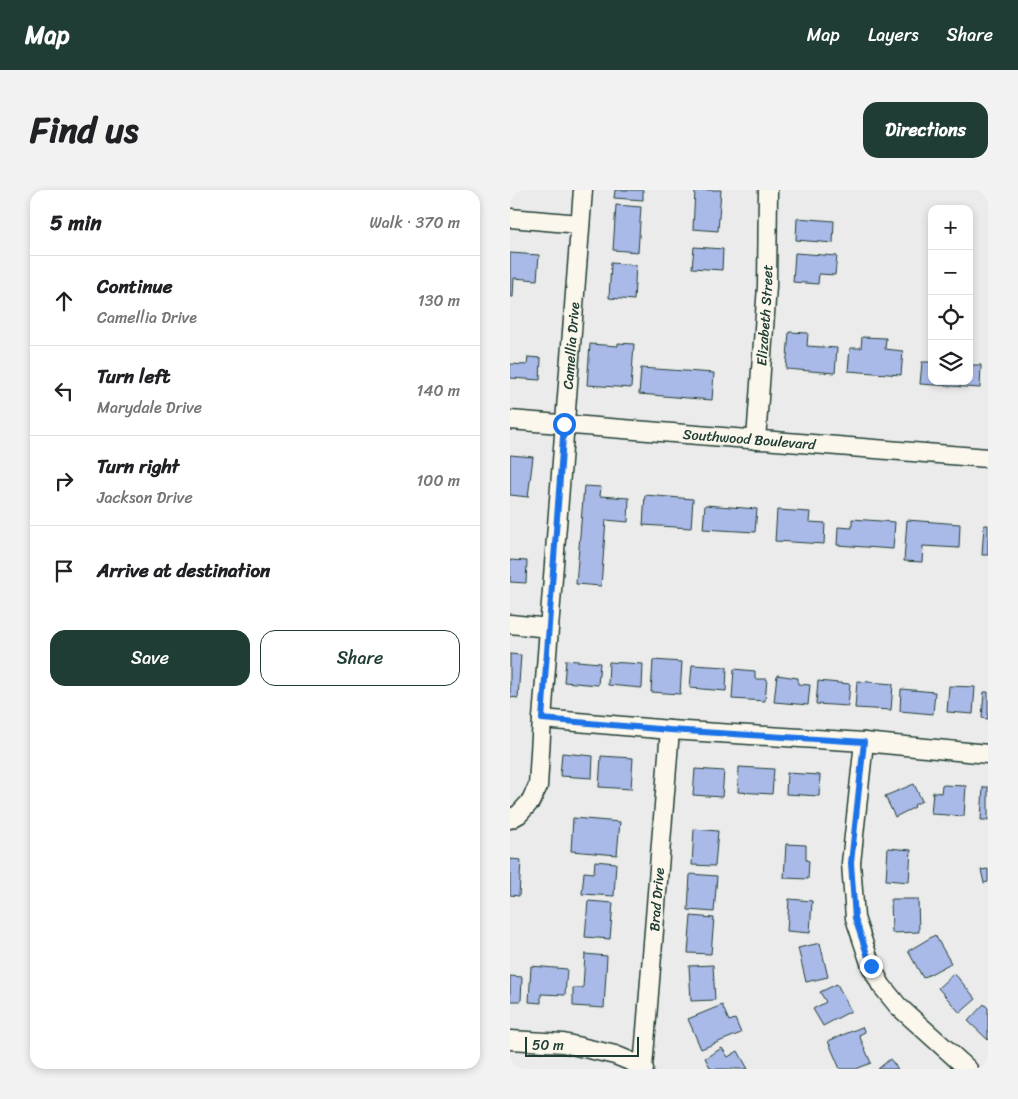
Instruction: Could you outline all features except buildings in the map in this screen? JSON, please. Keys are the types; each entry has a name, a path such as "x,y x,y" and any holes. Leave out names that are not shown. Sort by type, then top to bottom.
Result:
{"street":[{"name":"Camellia Drive","path":"510,818 520,814 530,802 538,786 583,190"},
{"name":"Elizabeth Street","path":"756,440 767,286 768,190"},
{"path":"510,218 580,224"},
{"name":"Southwood Boulevard","path":"510,420 988,458"},
{"path":"510,624 549,628"},
{"path":"542,719 670,730 864,742 988,754"},
{"name":"Brad Drive","path":"643,1069 670,730"},
{"path":"864,742 851,863 855,918 871,966 881,985 898,1006 968,1069"},
{"path":"510,1040 563,1043 615,1055 637,1064 643,1069"}],"route":[{"path":"564,424 542,719 670,730 864,742 851,863 855,918 871,966"}]}
